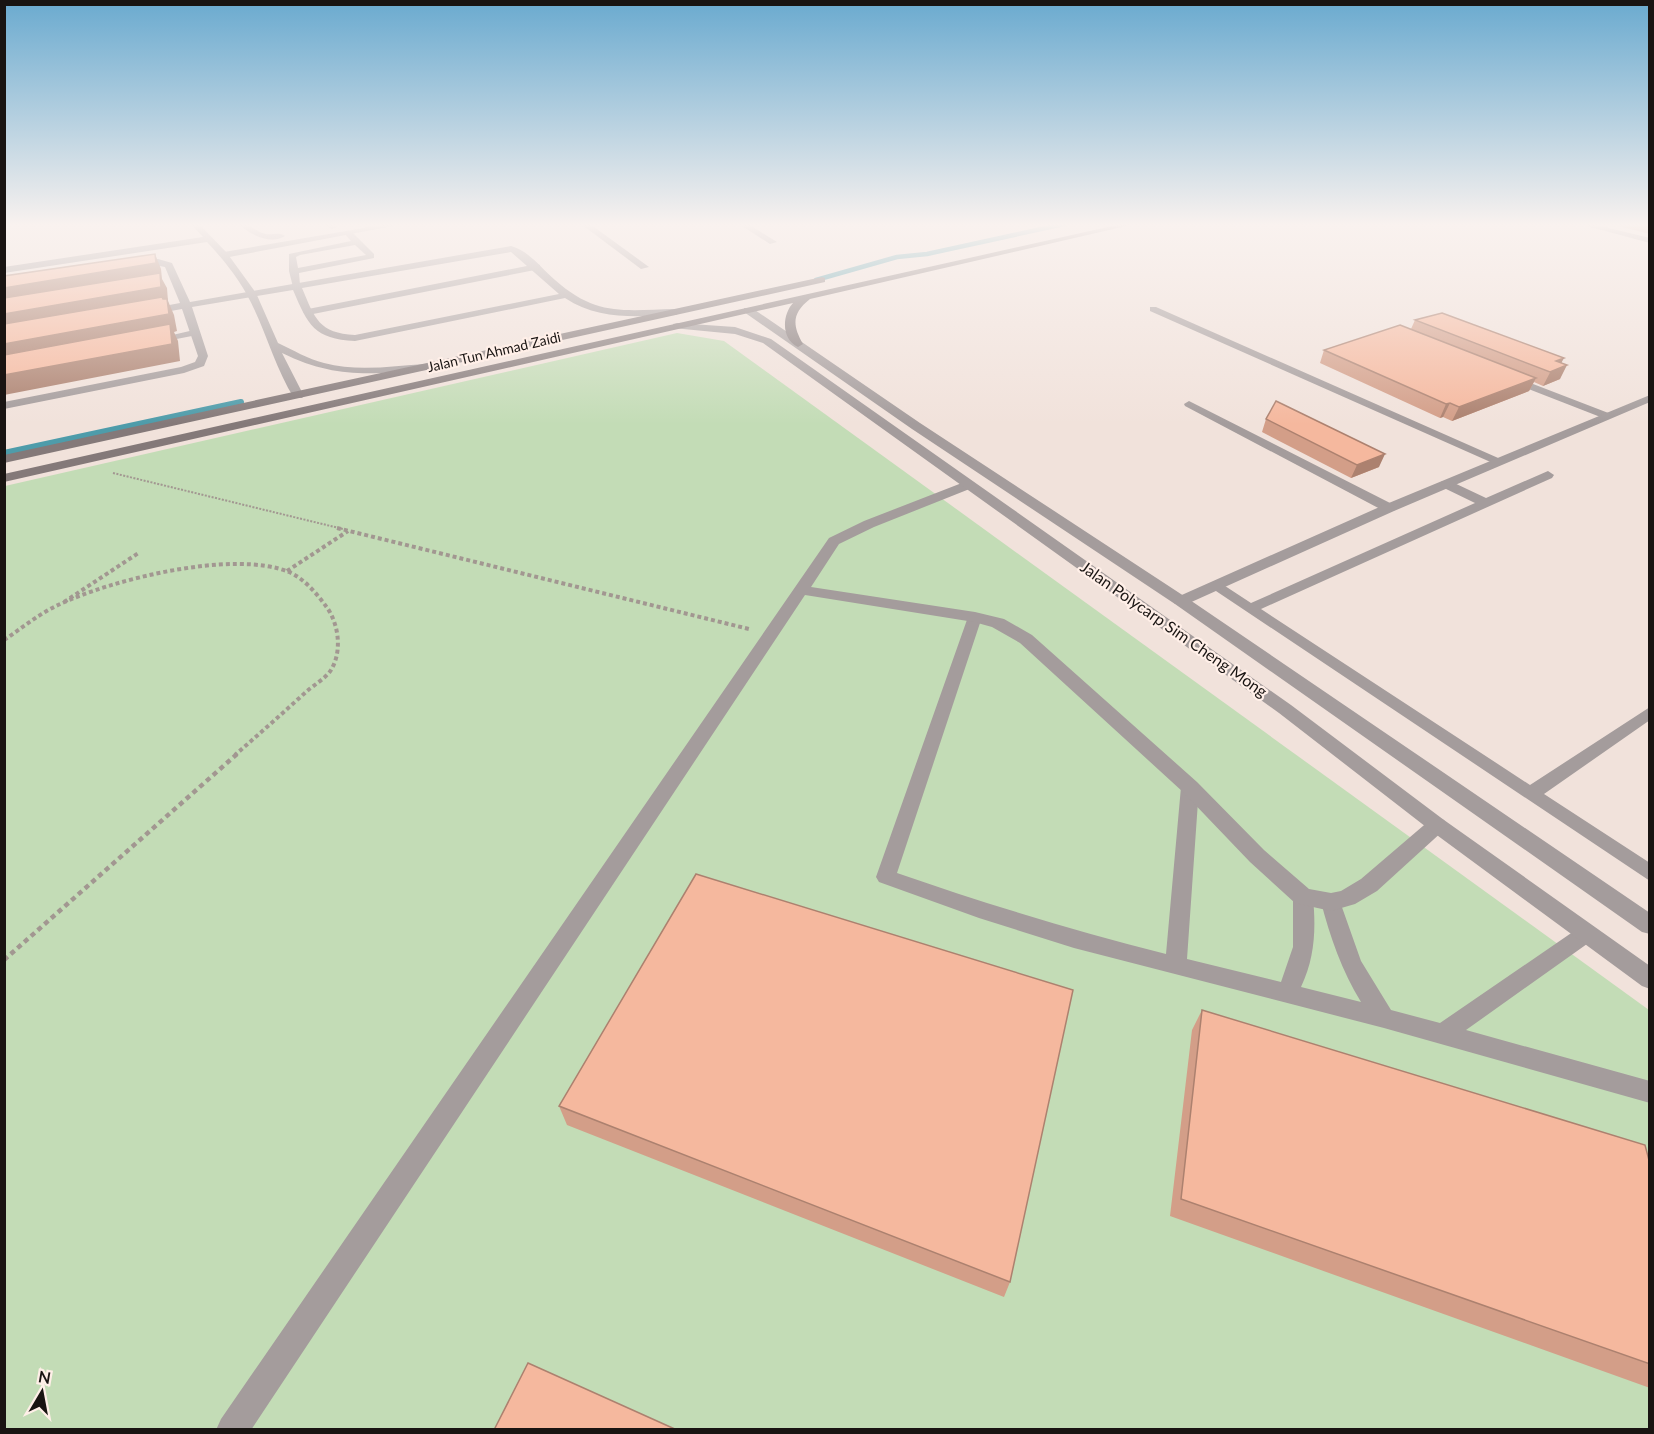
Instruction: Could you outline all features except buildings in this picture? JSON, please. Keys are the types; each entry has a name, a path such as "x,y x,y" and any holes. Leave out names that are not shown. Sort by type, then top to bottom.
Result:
{"main road":[{"name":"Jalan Tun Ahmad Zaidi","path":"4,459 772,291"},
{"name":"Jalan Tun Ahmad Zaidi","path":"4,478 831,291"},
{"path":"798,344 789,330 789,317 794,308 808,296"}],"street":[{"path":"4,406 184,370 200,364 203,356 186,305 176,291"},
{"path":"141,314 263,291"},
{"path":"299,291 321,333 333,338 355,338 567,295"},
{"path":"563,291 588,307 615,313 676,312"},
{"path":"251,293 298,396"},
{"name":"Jalan Polycarp Sim Cheng Mong","path":"748,310 916,426 1181,601 1650,925"},
{"name":"Jalan Polycarp Sim Cheng Mong","path":"677,326 719,328 767,341 967,485 1285,708 1437,825 1650,979"},
{"path":"274,345 302,359 337,369 432,366"},
{"path":"1082,565 1134,592 1162,600 1181,601 1217,587 1389,508 1650,398"},
{"path":"232,1430 834,541 869,524 967,485 955,463 916,426"},
{"path":"801,590 998,623 1026,639 1190,787 1257,856 1303,897 1331,902 1347,898 1369,885 1437,825"},
{"path":"1181,601 1178,619 1185,630 1277,697 1285,708"}],"lane":[{"path":"308,312 415,291"},
{"path":"1153,309 1499,461"},
{"path":"150,342 194,333"},
{"path":"1497,372 1608,416"},
{"path":"1189,404 1389,508"},
{"path":"1251,608 1548,476"},
{"path":"1446,484 1486,503"},
{"path":"1217,587 1650,873"},
{"path":"975,618 886,877 979,910 1064,936 1384,1018 1650,1092"},
{"path":"1530,794 1650,712"},
{"path":"1176,964 1190,787"},
{"path":"1286,994 1297,976 1304,950 1306,924 1303,897"},
{"path":"1331,902 1338,933 1349,962 1366,994 1384,1018"},
{"path":"1443,1034 1587,933"}],"path":[{"path":"70,463 770,634"},
{"path":"287,572 348,531"},
{"path":"4,640 140,552"},
{"path":"4,960 331,670 340,639 333,616 312,589 287,572 234,565 176,569 116,584 58,605"}],"green space":[{"path":"677,333 724,341 1649,1010 1649,1429 5,1429 5,486"}],"waterway":[{"path":"4,453 241,402"}]}
